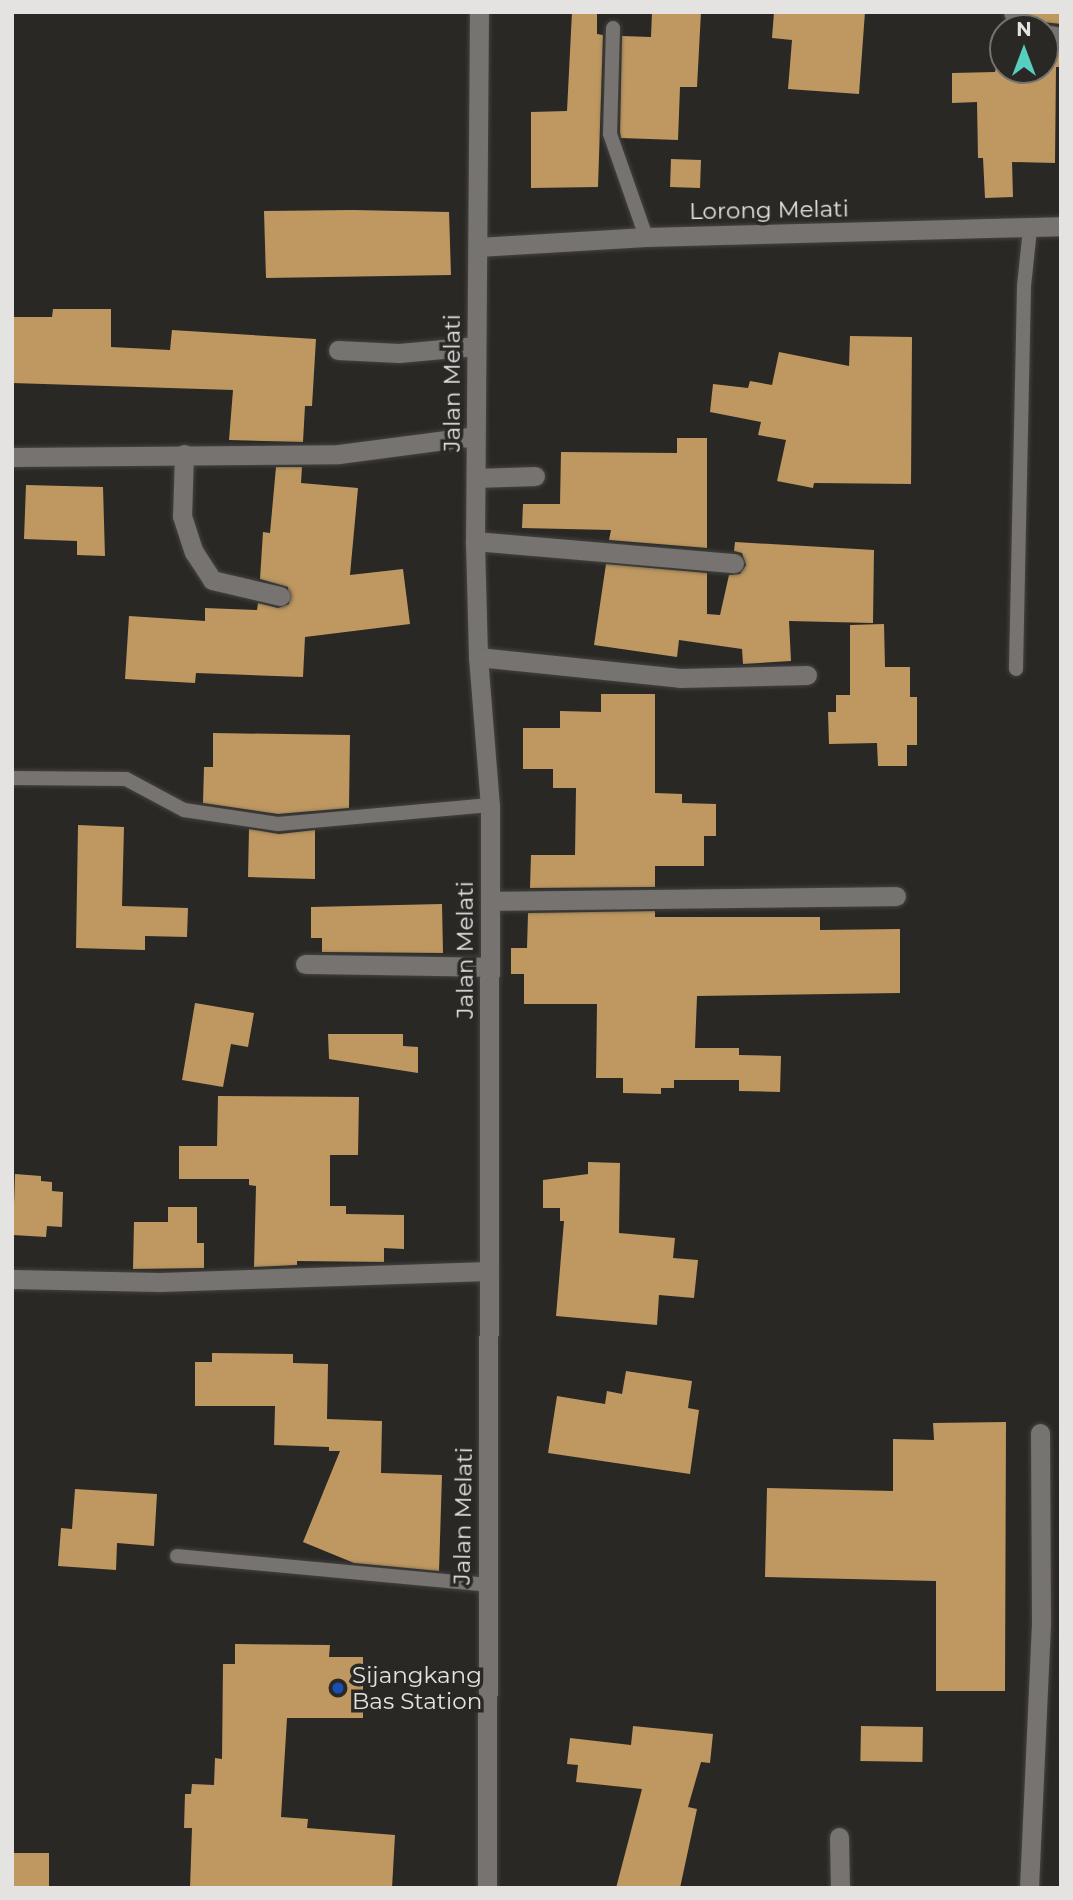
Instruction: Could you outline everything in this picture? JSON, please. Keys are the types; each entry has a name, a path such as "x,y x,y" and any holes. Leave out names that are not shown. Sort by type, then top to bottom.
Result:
{"street":[{"name":"Jalan Melati","path":"479,12 475,541 478,657 490,805 487,1888"},
{"name":"Lorong Melati","path":"478,247 646,237 1030,229 1061,226"},
{"path":"338,350 399,353 477,346"},
{"path":"12,457 339,454 475,436"},
{"path":"184,454 182,516 194,552 212,580 280,596"},
{"path":"477,478 535,476"},
{"path":"475,541 734,563"},
{"path":"478,657 680,678 807,675"},
{"path":"490,901 896,896"},
{"path":"305,964 489,967"},
{"path":"12,1279 160,1282 489,1271"},
{"path":"1030,1888 1041,1623 1040,1433"},
{"path":"839,1837 840,1888"}],"lane":[{"path":"613,28 610,135 646,237"},
{"path":"1016,669 1024,286 1030,229"},
{"path":"12,778 126,779 184,810 278,824 490,805"},
{"path":"177,1556 487,1585"}],"building":[{"path":"572,12 597,12 597,34 603,35 598,187 531,188 531,112 567,111"},
{"path":"652,12 701,12 697,87 680,87 678,140 621,138 622,36 651,37"},
{"path":"774,12 865,12 859,94 788,89 792,40 772,38"},
{"path":"1026,12 1061,12 1061,24 1059,14"},
{"path":"1059,49 1061,49 1059,67"},
{"path":"989,72 989,84 1056,84 1055,163 1012,162 1013,197 985,198 983,158 978,158 977,102 952,103 952,73"},
{"path":"671,159 701,160 700,188 670,187"},
{"path":"264,211 449,212 451,275 266,278"},
{"path":"53,309 111,309 111,347 170,350 172,330 316,339 312,406 305,406 303,442 229,440 233,390 12,383 12,317 52,317"},
{"path":"850,336 912,337 911,484 814,483 813,488 777,481 786,440 758,435 761,422 710,412 713,384 748,388 750,381 772,385 779,352 849,366"},
{"path":"677,438 707,438 707,548 609,540 611,530 522,528 523,504 560,504 561,452 677,453"},
{"path":"276,467 302,467 301,483 358,488 350,575 403,569 410,624 305,637 303,677 196,673 195,683 125,679 129,616 205,621 205,608 257,610 258,603 278,608 289,604 288,587 260,579 263,532 270,533"},
{"path":"26,485 103,487 105,556 77,555 77,541 24,539"},
{"path":"735,542 874,550 873,623 789,621 791,661 743,664 742,649 679,640 677,657 594,645 606,564 707,573 707,614 720,615 729,575 740,574 746,565 742,553 734,551"},
{"path":"884,624 885,667 910,667 910,697 917,697 917,745 907,745 907,766 878,766 877,743 829,744 828,712 836,712 836,695 850,695 850,625"},
{"path":"601,694 655,694 655,793 682,794 682,803 716,804 716,836 704,836 704,866 655,866 655,887 530,888 531,855 575,855 576,788 553,788 553,769 523,769 523,728 560,728 560,711 601,712"},
{"path":"213,733 350,735 349,808 278,814 203,803 204,767 213,767"},
{"path":"78,825 124,827 122,906 188,908 187,937 145,936 145,950 76,948"},
{"path":"249,829 279,834 315,830 315,879 248,877"},
{"path":"442,904 443,953 322,952 322,938 311,938 311,907"},
{"path":"655,911 655,917 820,917 820,930 900,929 900,993 697,996 695,1048 739,1048 739,1055 781,1056 780,1092 739,1091 739,1080 674,1080 674,1088 661,1088 661,1094 623,1093 623,1078 596,1078 597,1004 524,1004 524,974 511,974 511,948 527,948 528,913"},
{"path":"195,1003 254,1013 248,1047 231,1044 223,1087 182,1080"},
{"path":"328,1034 403,1034 403,1046 418,1047 418,1073 329,1059"},
{"path":"218,1096 359,1097 358,1155 330,1155 330,1206 346,1206 346,1214 404,1215 404,1249 384,1248 384,1262 297,1261 297,1265 254,1267 256,1186 249,1185 249,1179 179,1179 179,1146 217,1146"},
{"path":"588,1162 620,1163 619,1233 675,1238 673,1258 698,1260 694,1298 659,1295 657,1325 556,1316 564,1221 560,1221 560,1208 543,1208 543,1180 588,1174"},
{"path":"15,1174 41,1176 41,1181 52,1182 52,1191 63,1192 62,1227 47,1226 46,1237 13,1235"},
{"path":"168,1207 197,1207 197,1243 204,1243 204,1268 133,1269 134,1222 168,1222"},
{"path":"212,1353 293,1354 293,1363 328,1364 327,1419 382,1421 381,1473 442,1475 439,1571 354,1563 303,1542 340,1451 329,1451 329,1447 274,1445 275,1406 195,1406 195,1362 212,1362"},
{"path":"626,1371 692,1381 688,1408 699,1410 690,1474 548,1453 557,1396 605,1404 607,1391 622,1394"},
{"path":"1006,1422 1005,1691 936,1691 936,1581 765,1577 767,1488 893,1491 893,1439 934,1440 933,1423"},
{"path":"75,1489 157,1494 154,1546 117,1543 116,1570 58,1566 61,1528 72,1529"},
{"path":"235,1644 330,1645 329,1657 363,1657 363,1718 287,1718 281,1817 308,1819 307,1828 395,1835 392,1888 190,1888 192,1828 184,1828 185,1794 191,1794 192,1784 214,1785 215,1758 222,1759 223,1664 235,1664"},
{"path":"633,1726 713,1734 710,1763 701,1762 688,1807 697,1809 680,1888 616,1888 642,1789 576,1782 578,1765 567,1764 570,1738 631,1745"},
{"path":"861,1726 923,1727 922,1762 860,1761"},
{"path":"12,1853 49,1853 49,1888 12,1888"}],"place":[{"name":"Sijangkang Bas Station","path":"338,1688"}]}
